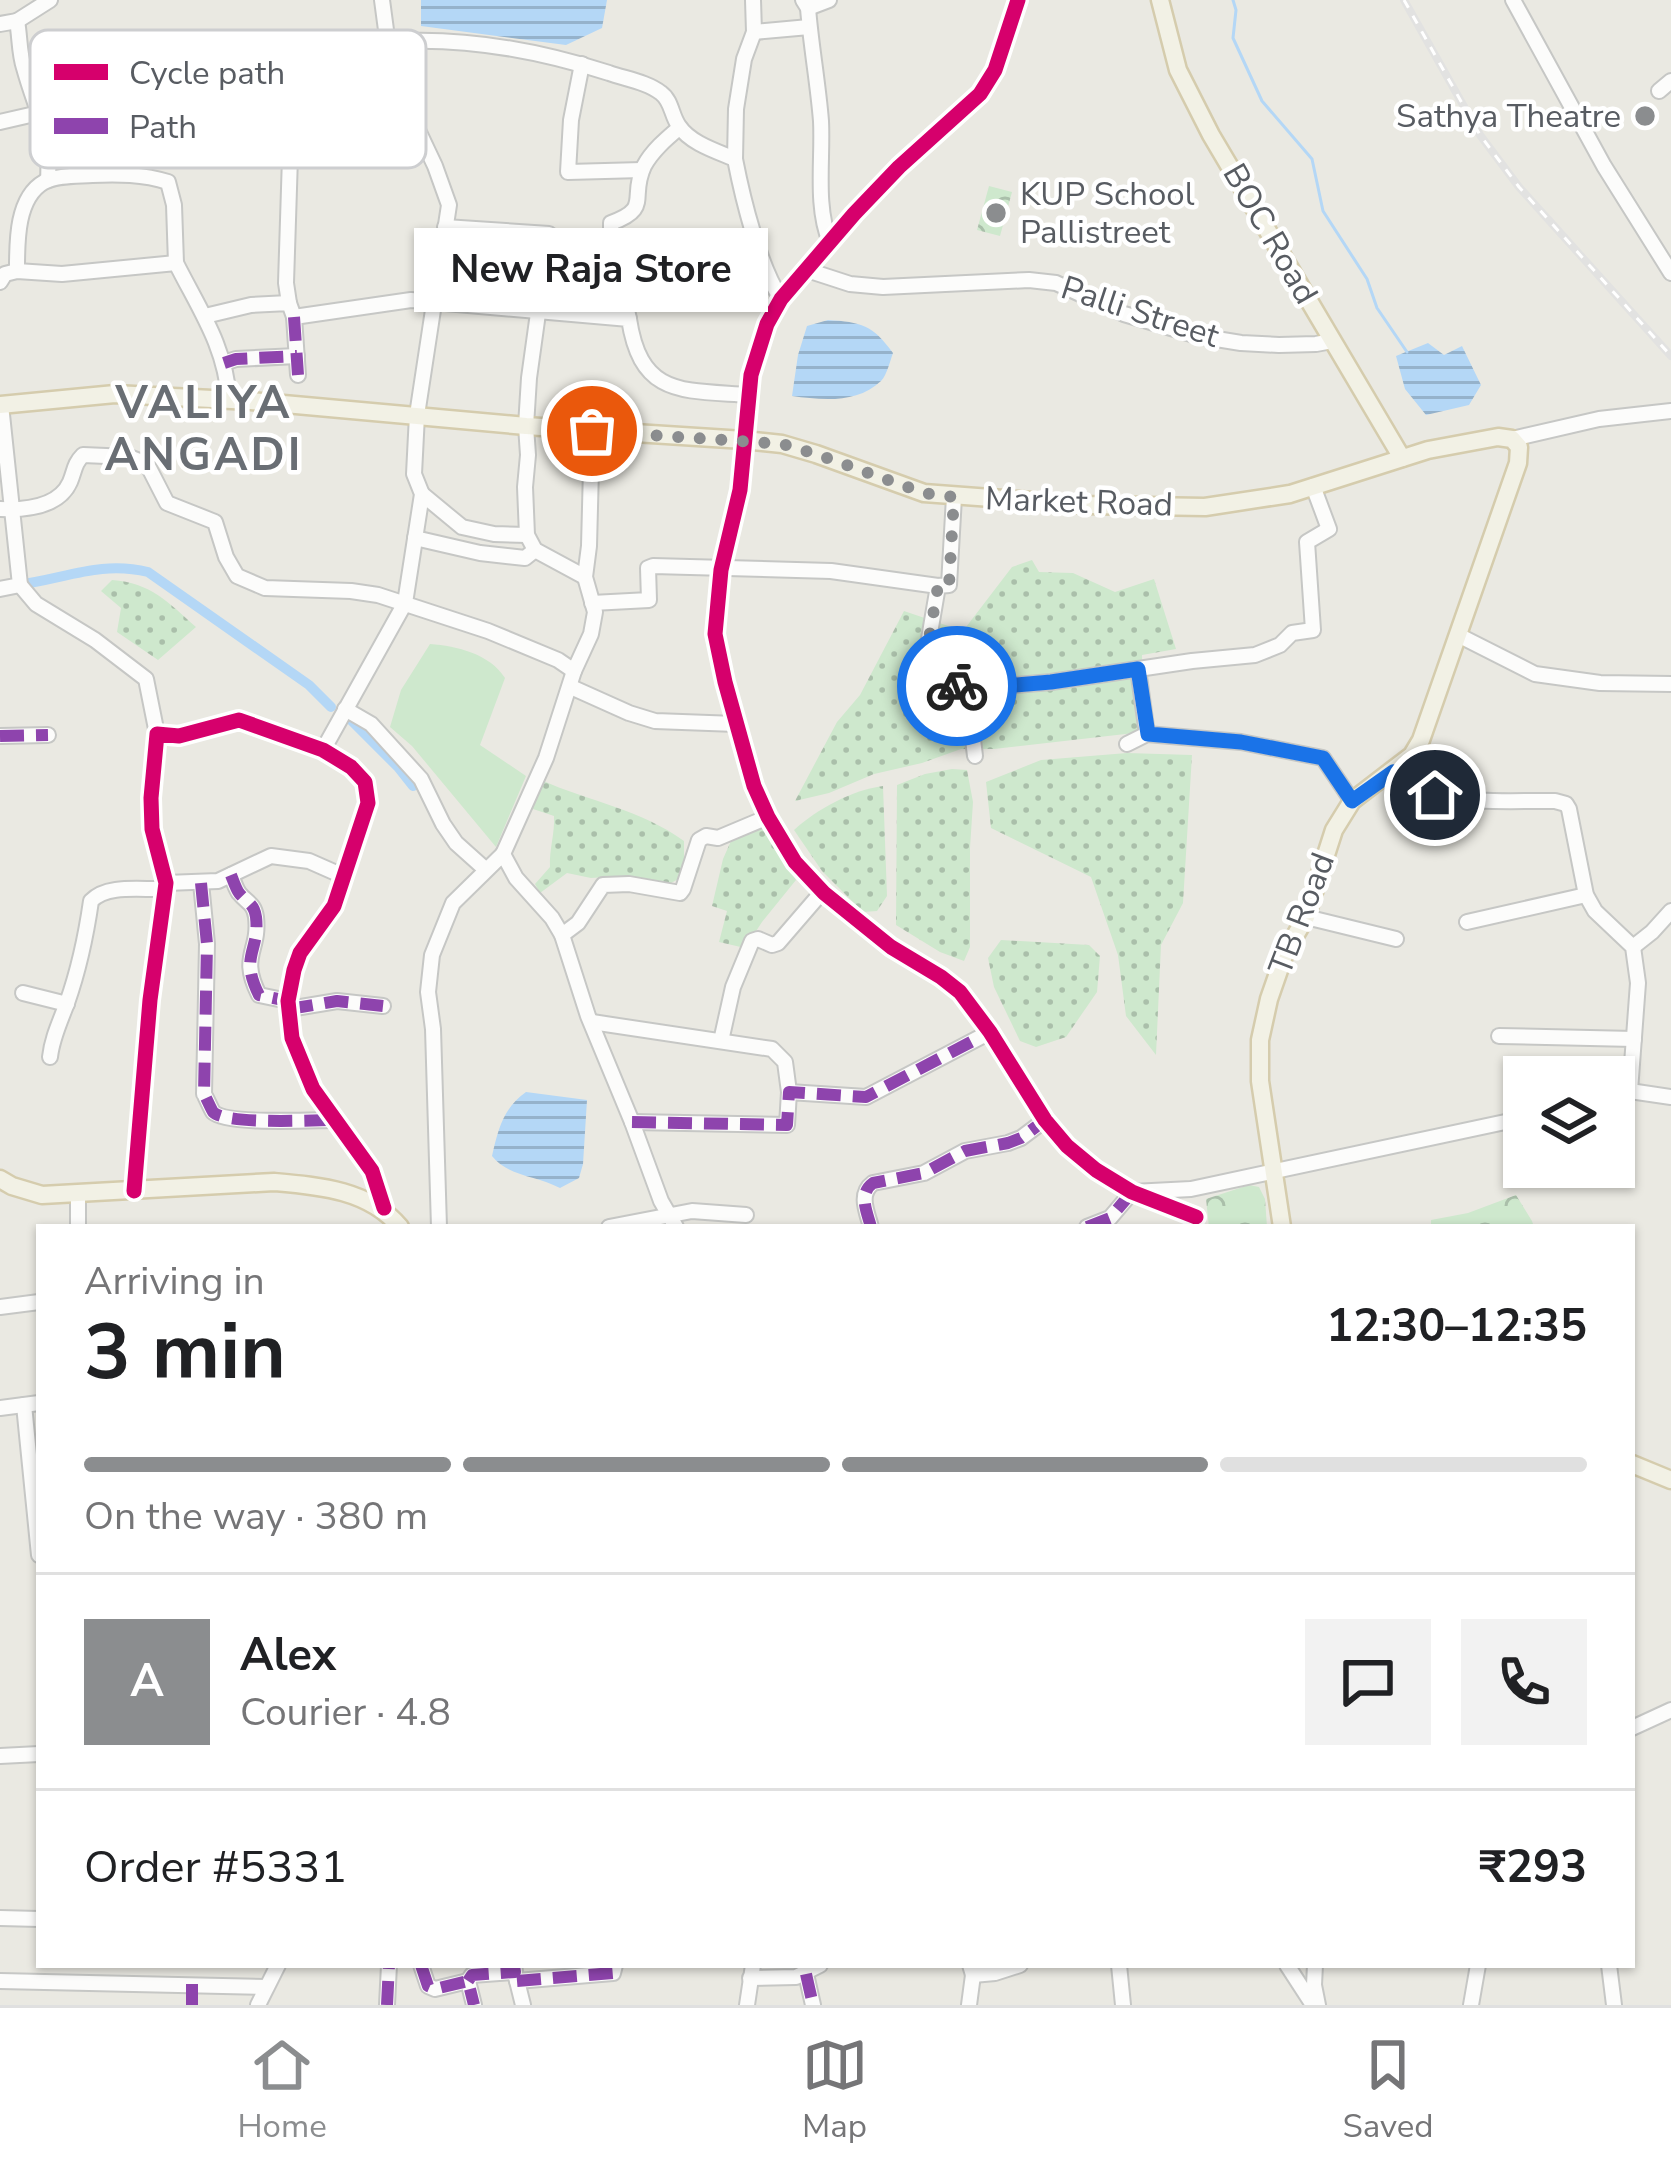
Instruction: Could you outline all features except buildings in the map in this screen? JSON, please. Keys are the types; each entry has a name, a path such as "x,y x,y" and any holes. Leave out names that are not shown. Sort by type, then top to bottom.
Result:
{"main road":[{"name":"BOC Road","path":"1162,3 1178,70 1211,135 1402,458"},
{"name":"Market Road","path":"1,405 115,394 744,440 799,449 924,493 1067,504 1205,507 1291,494 1428,450 1498,437 1512,439"},
{"name":"TB Road","path":"1283,1224 1260,1081 1260,1040 1285,953 1306,917 1334,830 1352,801 1393,772 1421,740 1518,463 1519,447 1512,439"},
{"path":"0,1179 42,1195 274,1182 343,1192 384,1208 397,1224"},
{"path":"1635,1465 1671,1480"}],"street":[{"path":"0,24 17,21 50,0"},
{"path":"382,0 385,30"},
{"path":"753,0 754,32 736,109 735,159 767,269 781,299"},
{"path":"829,0 806,4 821,125 825,231 830,242"},
{"path":"1018,0 995,70 980,94 899,167 781,299 767,324 749,394 740,490 727,541 715,634 754,786 795,862 822,892 961,992 1067,1146 1132,1192 1197,1222"},
{"path":"1513,0 1604,166 1671,273"},
{"path":"17,21 30,87"},
{"path":"754,32 809,27"},
{"path":"426,41 487,44 582,64 647,85 666,96 680,128 702,145 735,159"},
{"path":"582,64 571,120 568,172 642,170"},
{"path":"0,122 30,114"},
{"path":"680,128 642,170 636,209 611,224 629,319 641,364 650,375 674,387 749,394"},
{"path":"426,150 448,205 417,416 414,474 422,494 462,527 531,543 585,577"},
{"path":"49,168 49,179"},
{"path":"290,168 286,283 298,376"},
{"path":"17,271 18,228 35,189 49,179 119,175 168,182 174,205 176,263 206,316 224,363 229,400"},
{"path":"415,538 525,558 531,543 525,487 526,426 536,310 549,234 445,226"},
{"path":"0,282 5,274 17,271 62,274 176,263"},
{"name":"Palli Street","path":"807,270 850,284 883,287 1029,280 1056,283 1124,314 1198,336 1279,345 1332,341"},
{"path":"206,316 251,305 291,310 411,300 629,319"},
{"path":"224,363 298,356"},
{"path":"1,405 6,509 20,585 36,604 146,679 157,734 152,830 165,886 134,1191"},
{"path":"1512,439 1599,419 1671,411"},
{"path":"439,1224 428,992 432,955 453,903 503,854 546,758 591,634 595,612 585,577 592,431"},
{"path":"6,509 61,497 83,455 129,457 147,464 167,503 215,522 237,576 265,588 351,591 405,603 558,660 572,679 629,713 655,721 736,724"},
{"path":"938,586 924,668 930,680 968,689 1255,655 1280,645 1292,634 1313,630 1306,542 1329,529 1313,486"},
{"path":"322,750 405,603 422,494"},
{"path":"592,603 649,600 648,568 653,566 831,571 949,585 954,497"},
{"path":"0,589 20,585"},
{"path":"1458,635 1534,674 1671,686"},
{"path":"1138,669 1148,734"},
{"path":"968,689 975,756"},
{"path":"345,709 370,724 421,779 442,824 485,869"},
{"path":"157,734 179,736 239,720 322,750 351,767 365,782 368,803 334,906 300,953 288,1005 292,1038 313,1089 371,1171 384,1208"},
{"path":"1127,744 1148,734 1241,742 1323,758 1352,801"},
{"path":"0,736 48,735"},
{"path":"1393,772 1417,788 1454,799 1566,804 1586,896 1633,947 1638,983 1630,1056"},
{"path":"562,934 578,923 603,884 680,893 699,840 718,838 768,817"},
{"path":"503,854 516,878 562,934 672,1220"},
{"path":"50,1058 85,944 91,901 100,892 201,884 271,856 309,861 343,876"},
{"path":"231,875 237,892 253,905 257,921 248,963 260,995 288,1005 337,1001 383,1006"},
{"path":"201,884 207,944 205,1094 213,1112 225,1118 278,1122 334,1120"},
{"path":"721,1041 733,987 752,941 778,943 822,892"},
{"path":"1467,922 1586,896"},
{"path":"1306,917 1396,939"},
{"path":"1633,947 1670,917"},
{"path":"23,993 67,1004"},
{"path":"592,1022 754,1045 779,1053 785,1062 787,1125 632,1122"},
{"path":"789,1092 866,1097 990,1032"},
{"path":"1499,1036 1634,1040"},
{"path":"1635,1093 1671,1097"},
{"path":"870,1224 863,1196 873,1183 924,1173 965,1151 1008,1143 1045,1120"},
{"path":"1095,1224 1110,1218 1132,1192 1191,1189 1503,1123"},
{"path":"1191,1189 1197,1222"},
{"path":"78,1195 78,1224"},
{"path":"635,1224 672,1220 692,1211 746,1215"},
{"path":"0,1307 36,1302"},
{"path":"0,1408 32,1404 36,1490"},
{"path":"1635,1727 1671,1710"},
{"path":"0,1756 36,1754"},
{"path":"0,1918 36,1919"},
{"path":"258,2005 276,1968"},
{"path":"387,2005 389,1968"},
{"path":"423,1968 428,1986 434,1989 468,1981 472,1975 614,1973 615,1968"},
{"path":"747,2005 751,1972 796,1977 815,1968"},
{"path":"970,2005 971,1970 995,1973 1011,1968"},
{"path":"1119,1968 1123,2005"},
{"path":"1289,1968 1315,2005"},
{"path":"1315,1968 1315,2005"},
{"path":"1471,2005 1477,1968"},
{"path":"1609,1968 1614,2005"},
{"path":"515,1972 524,2005"},
{"path":"0,1981 58,1973 266,1987"},
{"path":"806,1974 813,2005"},
{"path":"468,1981 474,2005"},
{"path":"192,1984 192,2005"}],"green space":[{"path":"989,186 1012,192 1000,236 977,230"},
{"path":"1032,560 1039,572 1073,573 1115,592 1154,579 1176,649 1142,655 1143,732 961,749 795,801 837,722 860,695 904,611 963,631 1012,567"},
{"path":"112,580 148,590 196,627 158,660 117,632 121,608 101,591"},
{"path":"430,644 472,653 505,678 480,745 526,776 496,847 412,746 390,727 401,690"},
{"path":"1127,753 1192,755 1183,903 1161,945 1156,1055 1126,1016 1118,955 1091,877 991,828 986,782 1041,760"},
{"path":"952,769 967,770 973,802 970,947 964,961 896,925 897,785"},
{"path":"541,780 668,830 684,841 684,876 671,883 567,873 540,893 535,884 550,867 554,822 554,816 530,808"},
{"path":"883,786 887,896 877,911 863,912 822,871 794,830 836,802"},
{"path":"765,822 796,880 745,948 719,942 727,911 712,906 723,859 731,841"},
{"path":"1001,940 1089,945 1100,956 1097,992 1066,1037 1036,1047 1020,1041 994,987 988,958"},
{"path":"1249,1185 1259,1187 1267,1224 1209,1224 1206,1199"},
{"path":"1516,1195 1533,1224 1431,1224 1431,1220 1468,1213"}],"water":[{"path":"421,0 607,0 602,28 566,45 421,26"},
{"path":"828,320 858,324 879,336 893,353 885,375 872,388 850,397 792,396 807,326"},
{"path":"1428,343 1444,355 1462,346 1481,385 1469,405 1426,415 1405,389 1396,356"},
{"path":"526,1092 587,1100 579,1178 560,1188 515,1172 492,1156 507,1112"}],"waterway":[{"path":"1233,0 1233,38 1262,101 1312,159 1323,211 1407,352"},
{"path":"15,585 113,568 148,572 309,685 331,707"},
{"path":"350,719 413,786"}],"railway":[{"path":"1404,0 1480,135 1519,187 1671,356"}],"marked path":[{"path":"294,317 298,375"},
{"path":"224,363 297,356"},
{"path":"0,736 48,735"},
{"path":"231,875 255,912 253,982 259,995 288,1001"},
{"path":"201,883 207,944 204,1094 212,1111 251,1120 334,1120"},
{"path":"289,1009 337,1001 383,1006"},
{"path":"632,1122 787,1125 789,1092 866,1097 990,1032"},
{"path":"870,1224 865,1198 873,1183 924,1173 965,1151 1008,1143 1045,1120"},
{"path":"1095,1224 1110,1218 1132,1192"},
{"path":"387,2005 389,1968"},
{"path":"422,1968 428,1986 435,1989 468,1981 474,2005"},
{"path":"468,1981 472,1975 515,1972 514,1968"},
{"path":"517,1981 613,1973 614,1968"},
{"path":"806,1974 813,2005"},
{"path":"192,1984 192,2005"}],"cycle path":[{"path":"1018,0 995,70 980,94 854,214 781,299 767,324 751,375 740,490 721,570 715,634 754,786 795,862 824,893 891,947 960,992 1067,1146 1132,1192 1196,1217"},
{"path":"134,1191 150,1000 166,883 152,829 157,734 179,736 239,720 323,750 365,782 368,803 334,906 300,953 288,1001 292,1038 313,1089 372,1171 384,1208"}],"way so far":[{"path":"592,431 782,444 924,493 954,497 949,585 938,586 924,668 930,680 957,686"}],"place":[{"name":"Sathya Theatre","path":"1645,116"},
{"name":"KUP School Pallistreet","path":"996,213"},
{"name":"New Raja Store","path":"592,431"}],"district":[{"name":"VALIYA ANGADI","path":"204,429"}],"route":[{"path":"957,686 1051,682 1138,669 1148,734 1241,742 1323,758 1352,801 1393,772 1435,795"}]}
